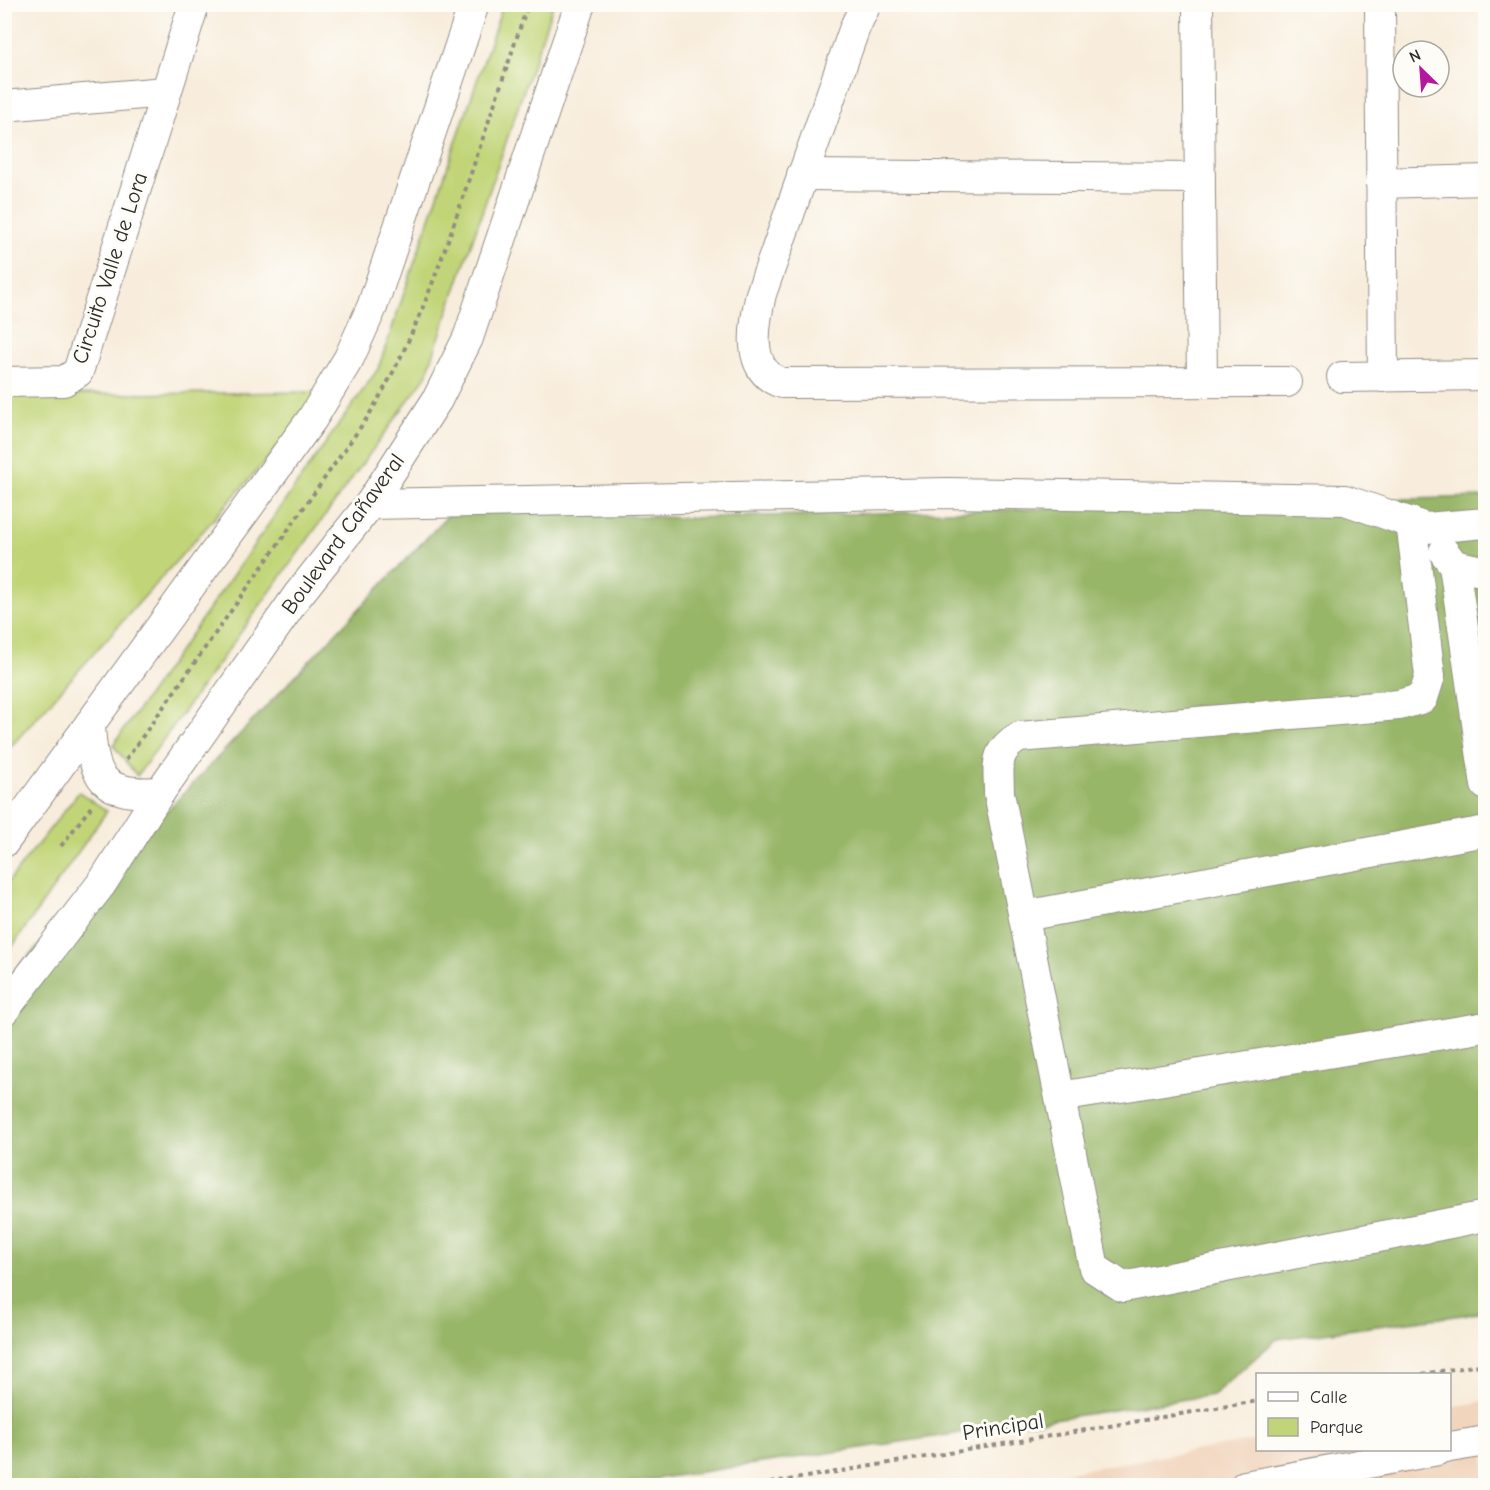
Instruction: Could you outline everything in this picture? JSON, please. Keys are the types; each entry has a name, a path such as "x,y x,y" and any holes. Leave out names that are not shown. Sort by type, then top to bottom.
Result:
{"street":[{"path":"4,842 312,419 349,358 372,307 474,4"},
{"name":"Boulevard Cañaveral","path":"4,1010 102,883 159,792 298,595 370,504 437,400 468,338 580,4"},
{"path":"866,4 855,27 802,175 756,315 756,350 759,364 770,380 782,383 1287,382"},
{"path":"1198,4 1202,382"},
{"path":"1380,4 1383,376"},
{"name":"Circuito Valle de Lora","path":"4,382 64,381 78,372 191,14"},
{"path":"4,106 165,92"},
{"path":"802,175 1200,178"},
{"path":"1381,183 1485,180"},
{"path":"1342,377 1485,375"},
{"path":"370,504 947,493 1346,500 1419,525 1485,523"},
{"path":"1419,525 1454,565 1485,785"},
{"path":"1419,525 1430,676 1423,698 1399,705 1019,737 1004,746 999,758 999,793 1094,1268 1123,1287 1485,1216"},
{"path":"1454,565 1485,572"},
{"path":"90,724 92,757 108,785 135,794 159,792"},
{"path":"1024,916 1485,831"},
{"path":"1060,1097 1485,1027"},
{"path":"1451,1447 1485,1441"},
{"path":"1245,1485 1427,1451"}],"path":[{"path":"1428,1373 1485,1364"},
{"name":"Principal","path":"753,1485 1256,1401"}],"shaded area":[{"path":"1485,1401 1485,1485 987,1486 1256,1440 1256,1451 1451,1451 1451,1407"}],"green space":[{"path":"503,5 553,5 426,376 137,776 113,745 378,369"},
{"path":"327,392 5,753 5,395"},
{"path":"1485,497 1485,1312 1277,1339 1213,1395 615,1485 5,1485 4,982 455,508 685,518"},
{"path":"79,792 107,811 5,957 5,886"}]}
